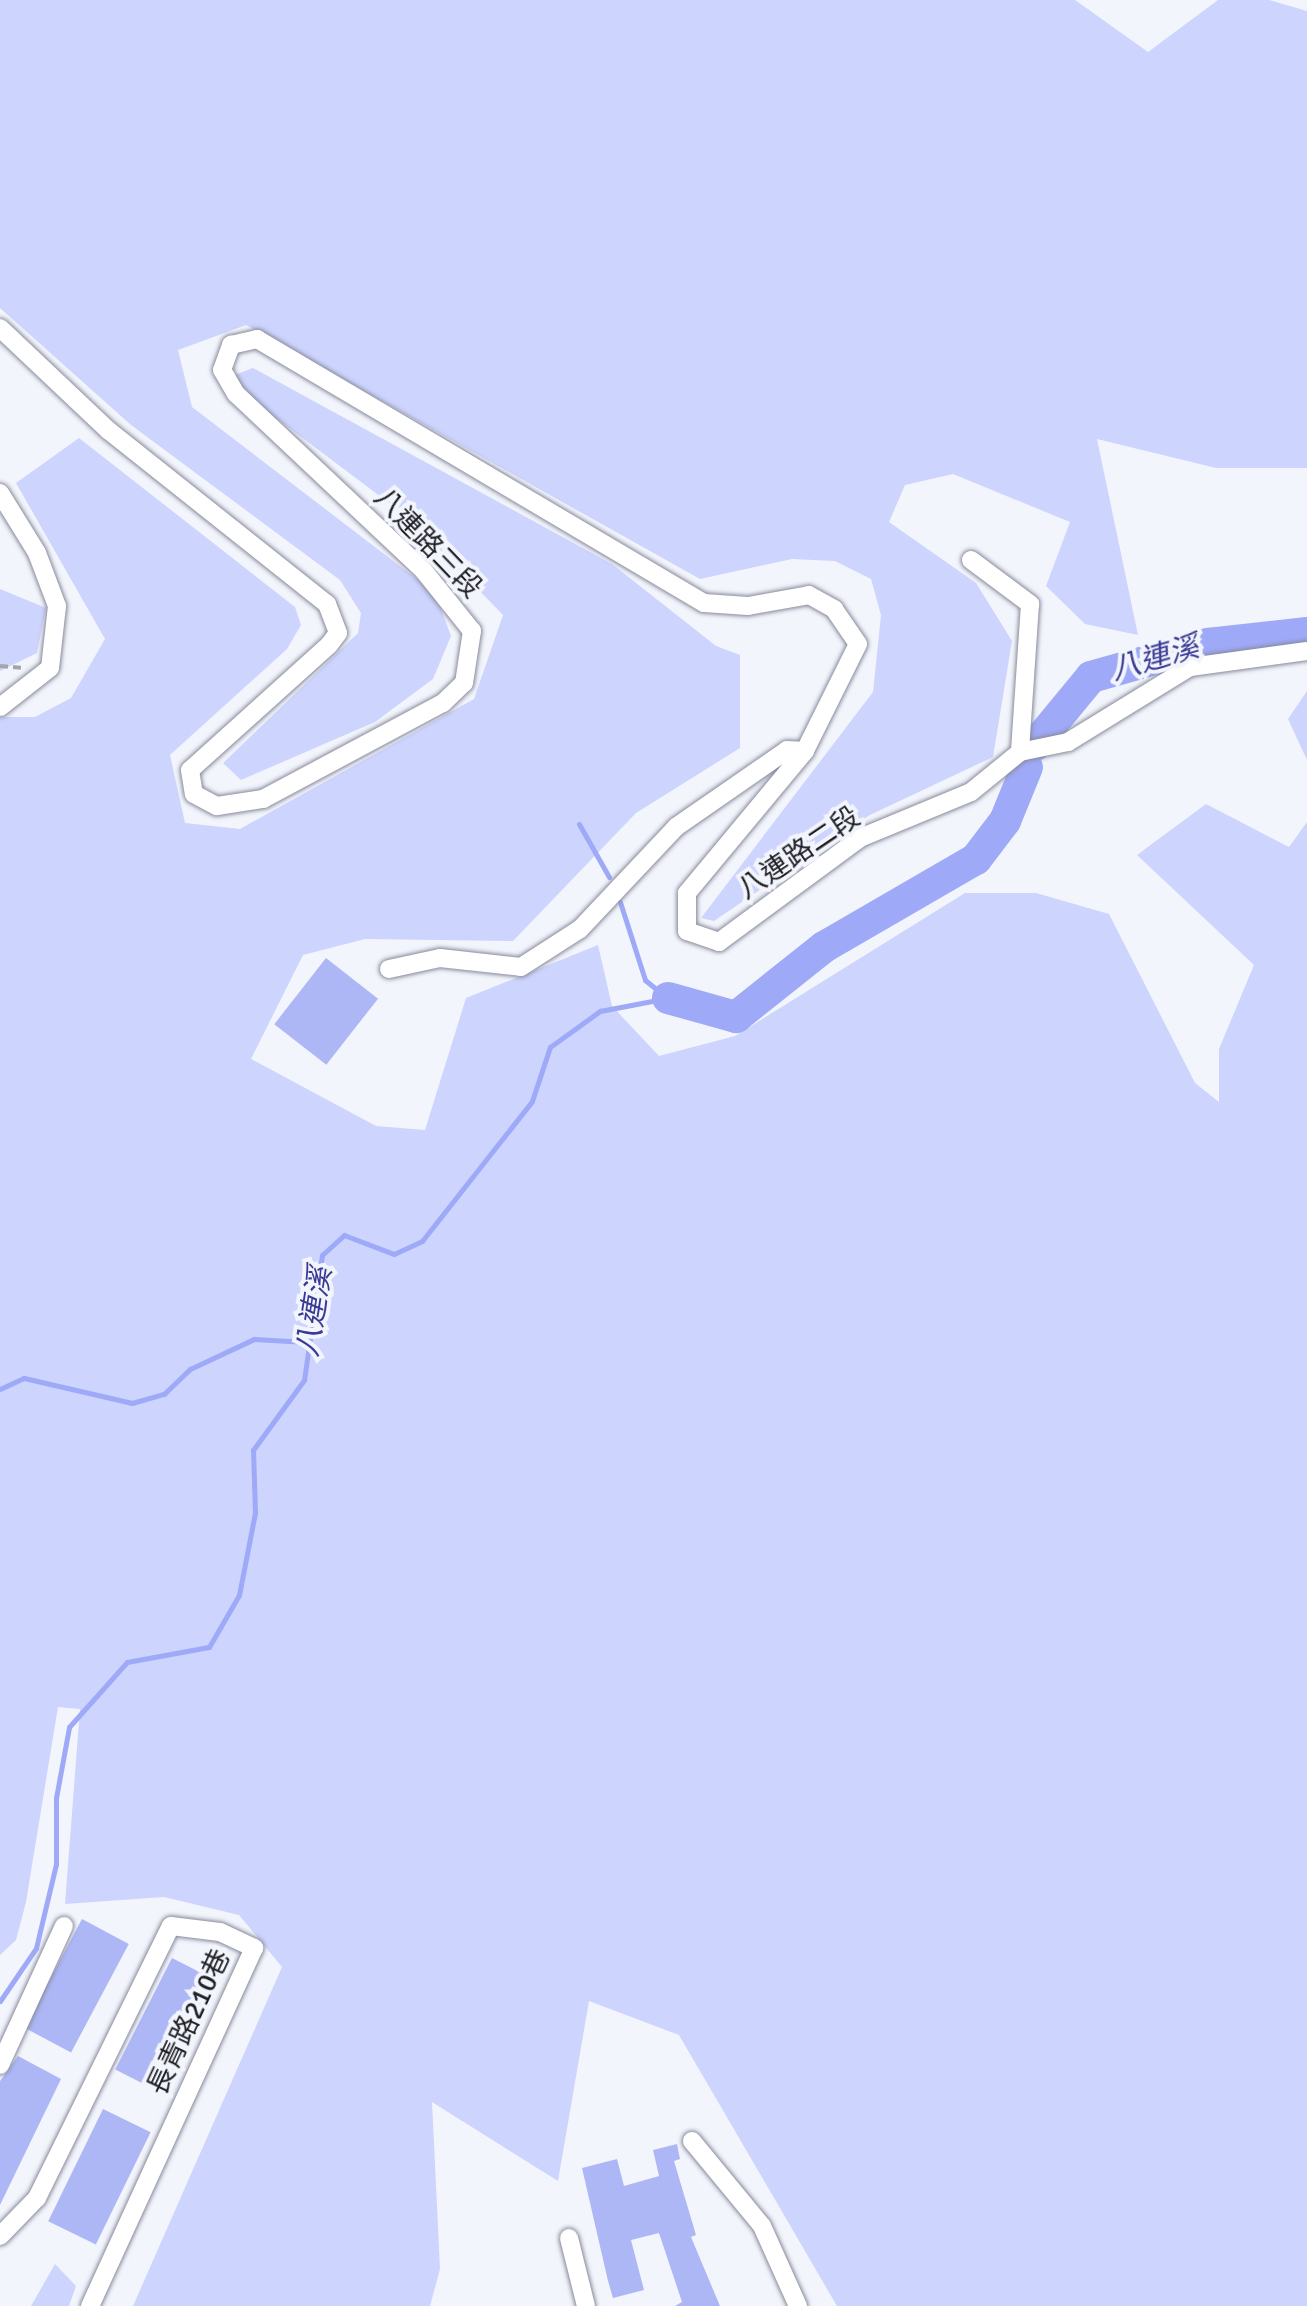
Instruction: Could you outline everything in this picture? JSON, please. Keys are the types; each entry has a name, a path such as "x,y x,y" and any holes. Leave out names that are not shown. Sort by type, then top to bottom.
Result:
{"street":[{"name":"八連路三段","path":"0,328 108,430 328,604 338,633 329,645 190,770 194,794 217,806 262,799 443,703 464,684 472,631 423,570 236,394 222,370 231,345 256,339 704,602 748,606 809,595 834,609 858,644"},
{"path":"0,493 37,553 57,606 50,668 0,707"},
{"path":"971,560 1030,604 1020,752"},
{"name":"八連路二段","path":"858,644 805,751 687,893 687,931 719,942 860,838 971,792 1020,752 1068,742 1190,667 1307,651"},
{"path":"389,969 440,958 521,967 580,929 676,827 787,750 805,751"},
{"path":"0,2065 64,1926"},
{"name":"長青路210巷","path":"0,2236 37,2198 171,1926 220,1932 254,1948 90,2306"},
{"path":"692,2141 762,2226 798,2306"},
{"path":"569,2238 586,2306"}],"shaded area":[{"path":"0,0 1075,0 1148,52 1218,0 1269,0 1307,11 1307,468 1216,468 1097,439 1138,635 1085,624 1046,586 1070,522 953,474 905,485 889,522 976,583 1012,641 993,757 870,815 714,921 701,918 873,692 881,615 871,579 835,561 792,559 700,579 246,325 178,350 192,407 435,593 451,636 433,679 375,722 241,780 223,763 358,633 361,613 340,580 131,425 0,308"},
{"path":"253,368 612,564 716,646 740,655 740,748 636,813 513,941 365,939 303,955 251,1059 376,1126 425,1130 466,998 598,945 612,1006 659,1056 735,1036 965,893 1036,893 1109,914 1195,1083 1219,1102 1219,1049 1254,965 1137,855 1206,804 1289,847 1307,822 1307,2306 837,2306 679,2035 589,2001 558,2181 432,2102 440,2269 430,2306 133,2306 282,1967 239,1915 164,1897 65,1904 80,1709 58,1707 26,1902 16,1940 0,1955 0,717 35,717 71,698 105,639 16,483 79,438 295,607 301,625 287,649 170,755 185,823 240,829 474,699 503,615 409,518 224,379"},
{"path":"0,589 46,608 37,653 0,671"},
{"path":"1307,691 1307,760 1288,719"},
{"path":"55,2264 76,2286 69,2306 31,2306"}],"building":[{"path":"326,958 378,999 326,1065 274,1024"},
{"path":"82,1919 129,1944 71,2052 24,2028"},
{"path":"172,1958 219,1982 162,2093 115,2069"},
{"path":"18,2056 61,2079 0,2205 0,2081"},
{"path":"103,2109 151,2132 96,2245 48,2221"},
{"path":"677,2144 680,2159 674,2161 696,2235 691,2237 720,2306 675,2306 682,2302 659,2233 631,2240 644,2290 613,2298 608,2281 582,2168 617,2159 624,2186 659,2176 653,2150"}],"waterway":[{"name":"八連溪","path":"1035,745 1091,677 1208,644 1307,633"},
{"name":"八連溪","path":"668,998 736,1017 824,947 976,859 1005,821 1027,767"},
{"path":"579,824 609,877"},
{"path":"620,902 645,980 666,997"},
{"name":"八連溪","path":"0,2001 36,1948 56,1864 56,1798 69,1727 127,1662 209,1647 239,1595 255,1513 253,1450 304,1380 322,1255 344,1235 394,1254 422,1241 532,1101 550,1047 600,1011 668,998"},
{"path":"0,1389 24,1378 132,1403 164,1394 190,1369 254,1339 307,1342"}]}
